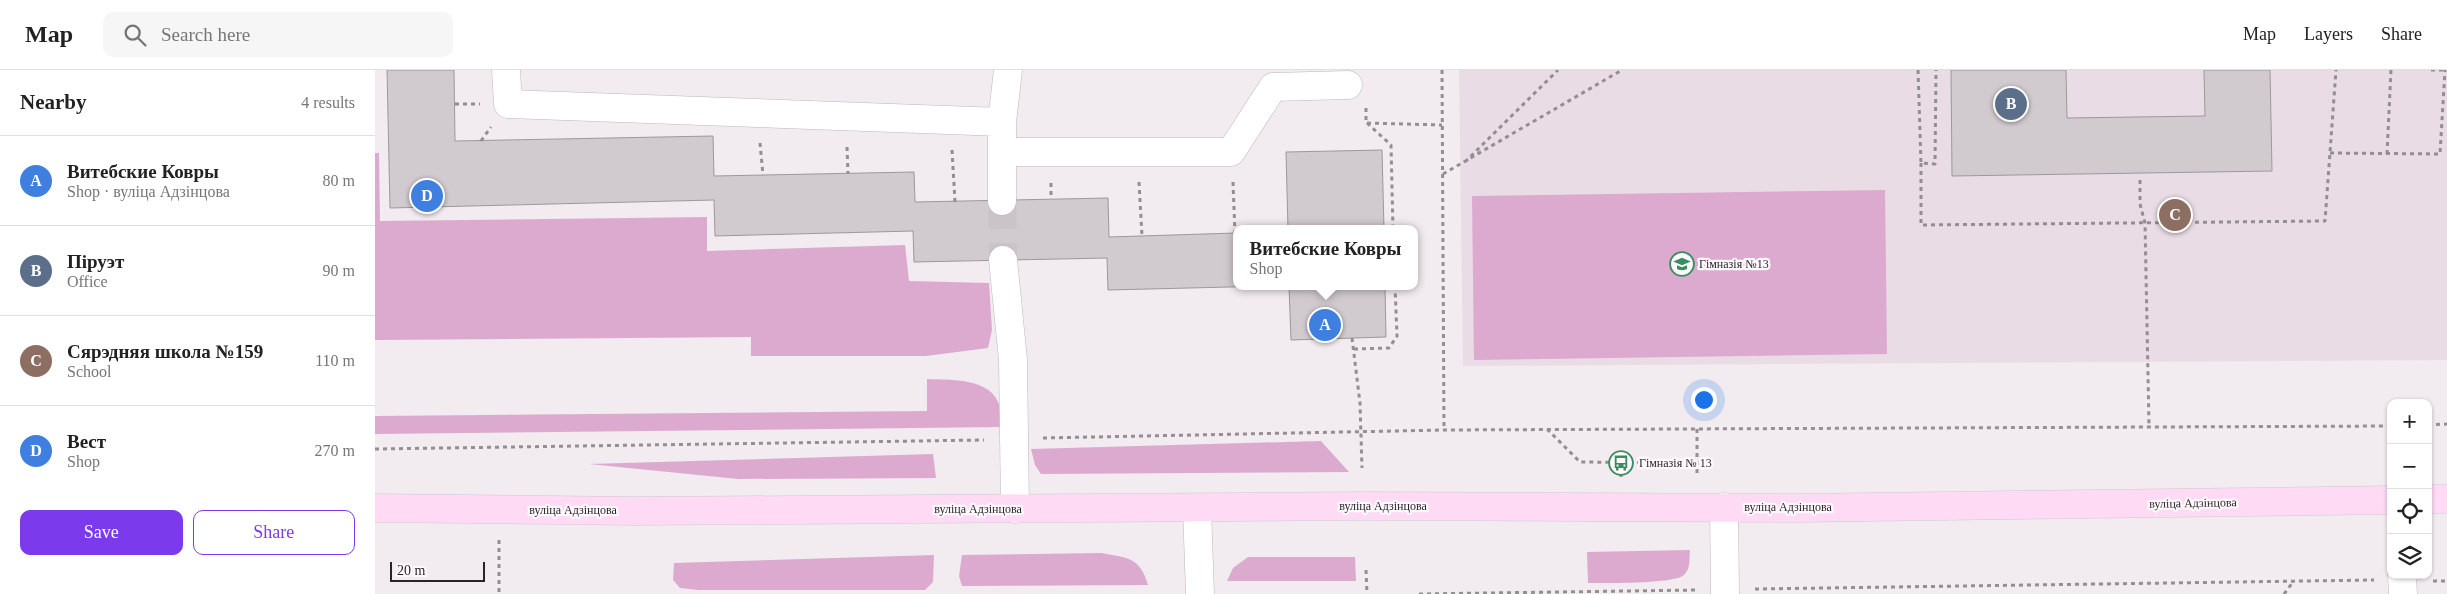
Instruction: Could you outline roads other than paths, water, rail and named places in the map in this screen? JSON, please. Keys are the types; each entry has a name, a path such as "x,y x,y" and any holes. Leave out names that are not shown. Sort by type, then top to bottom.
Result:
{"main road":[{"path":"2432,499 2447,499"},
{"name":"вуліца Адзінцова","path":"375,508 499,510 1356,506 1724,507 2387,500"}],"lane":[{"path":"506,70 508,104 1002,122"},
{"path":"1002,201 1002,122 1008,70"},
{"path":"1003,152 1231,152 1273,87 1348,85"},
{"path":"1003,260 1013,360 1015,509"},
{"path":"1724,507 1725,592"},
{"path":"1197,508 1199,594"}],"tunnel":[{"path":"1002,201 1003,260"}],"place":[{"name":"Піруэт","path":"2011,104"},
{"name":"Вест","path":"427,196"},
{"name":"Сярэдняя школа №159","path":"2175,215"},
{"name":"Гімназія №13","path":"1682,264"},
{"name":"Витебские Ковры","path":"1325,325"},
{"name":"Гімназія № 13","path":"1621,463"}]}
